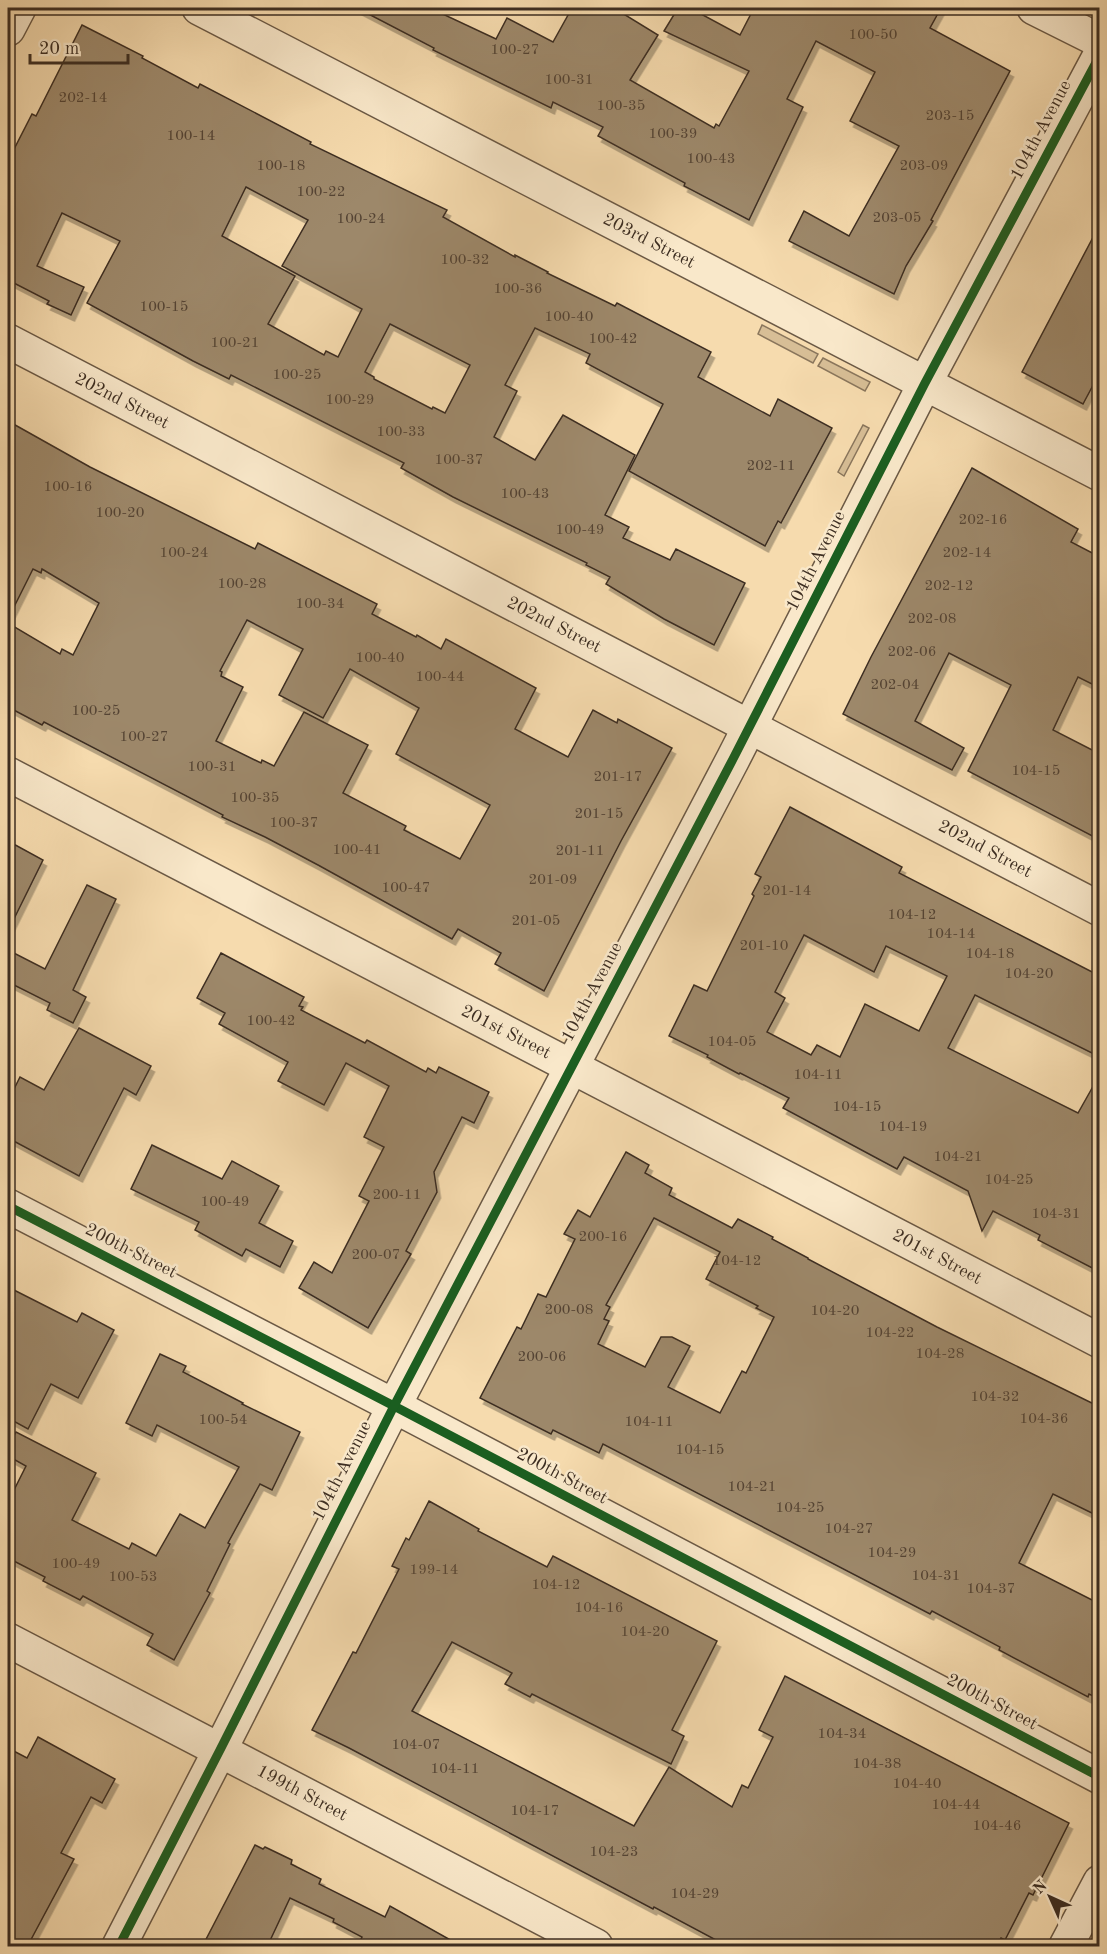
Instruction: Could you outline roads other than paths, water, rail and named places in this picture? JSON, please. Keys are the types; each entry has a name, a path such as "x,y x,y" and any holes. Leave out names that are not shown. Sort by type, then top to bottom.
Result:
{"street":[{"path":"8,29 19,8"},
{"name":"203rd Street","path":"200,8 1100,474"},
{"path":"1034,8 1100,41"},
{"name":"104th Avenue","path":"119,1947 394,1406 749,726 925,383 1100,55"},
{"name":"202nd Street","path":"8,342 1100,909"},
{"name":"201st Street","path":"8,774 1100,1341"},
{"name":"200th Street","path":"8,1206 1100,1777"},
{"name":"199th Street","path":"8,1640 596,1947"},
{"path":"1066,1947 1100,1882"}]}
